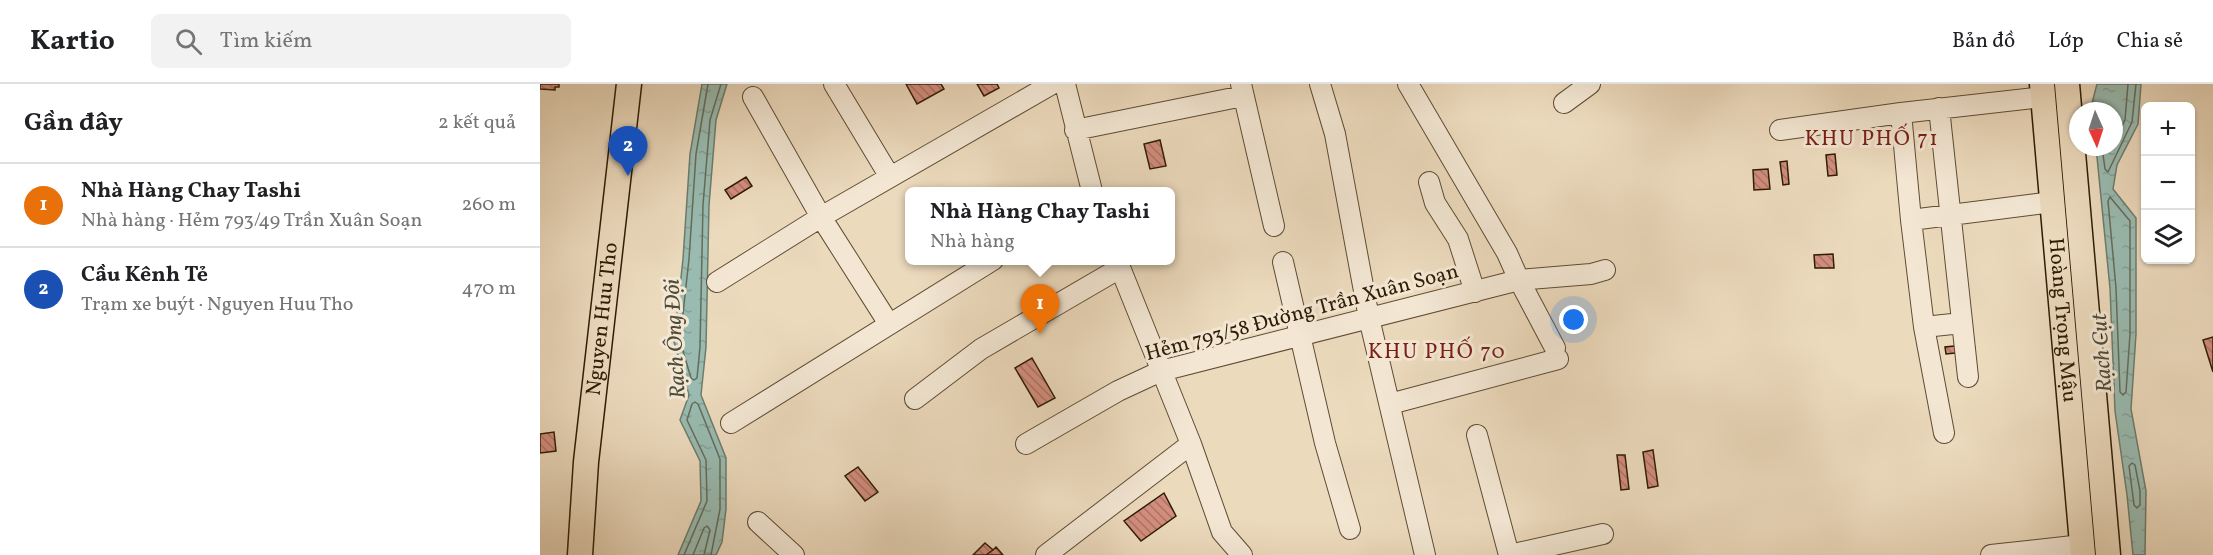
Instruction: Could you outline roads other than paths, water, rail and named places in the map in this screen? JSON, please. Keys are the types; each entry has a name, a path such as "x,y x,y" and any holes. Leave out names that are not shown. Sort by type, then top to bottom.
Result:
{"main road":[{"path":"567,555 574,464 613,84"},
{"name":"Nguyen Huu Tho","path":"580,555 587,451 629,84"},
{"path":"2042,90 2067,89"},
{"name":"Hoàng Trọng Mậu","path":"2067,89 2107,549"},
{"name":"Hoàng Trọng Mậu","path":"2042,90 2082,550"},
{"path":"2062,313 2086,312"},
{"path":"2082,550 2107,549"}],"street":[{"path":"834,84 890,177"},
{"path":"717,282 821,217 1052,84"},
{"path":"1065,84 1091,187"},
{"path":"1320,84 1335,134 1369,318 1425,555"},
{"path":"1390,404 1557,353 1507,253 1408,84"},
{"path":"1564,103 1590,84"},
{"path":"1076,130 1242,90 1274,226"},
{"path":"1780,130 1940,108 2042,90"},
{"path":"753,97 821,217 889,324"},
{"path":"1940,108 1968,376"},
{"path":"1901,113 1924,327 1944,433"},
{"path":"1428,182 1435,203 1458,239 1475,292"},
{"path":"1911,220 2052,202"},
{"path":"1283,262 1325,443 1350,529"},
{"path":"732,423 986,265"},
{"path":"915,399 981,349 1117,265"},
{"path":"1119,265 1191,444 1222,532 1242,555"},
{"name":"Hẻm 793/58 Đường Trần Xuân Soạn","path":"1026,444 1118,391 1161,371 1519,279 1557,278 1605,270"},
{"path":"1924,327 1962,323"},
{"path":"1477,435 1509,555 1603,534"},
{"path":"1046,555 1191,444"},
{"path":"758,522 794,555"},
{"path":"1990,555 2082,550"}],"water":[{"name":"Rạch Ông Đội","path":"702,84 727,84 716,120 709,205 706,347 701,395 726,458 726,509 722,542 716,555 678,555 701,501 700,461 680,420 689,395 674,342 683,259 690,154"},
{"path":"2097,84 2141,84 2138,124 2123,153 2123,102 2092,102"},
{"path":"2097,156 2122,156 2117,165 2113,189 2136,218 2136,334 2131,409 2146,491 2145,555 2133,555 2115,411 2110,288"}],"place":[{"name":"Cầu Kênh Tẻ","path":"628,176"},
{"name":"Nhà Hàng Chay Tashi","path":"1040,334"}],"district":[{"name":"KHU PHỐ 71","path":"1872,139"},
{"name":"KHU PHỐ 70","path":"1437,352"}],"water label":[{"name":"Rạch Cụt","path":"2103,353"}]}
